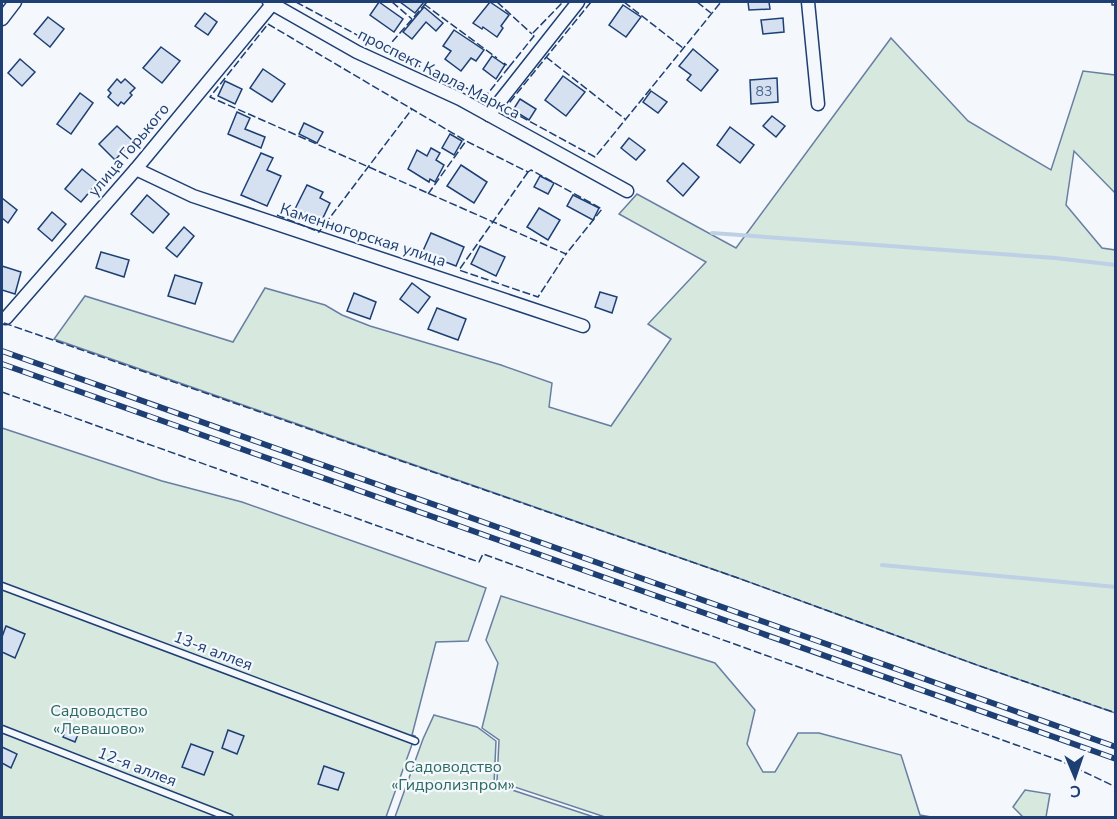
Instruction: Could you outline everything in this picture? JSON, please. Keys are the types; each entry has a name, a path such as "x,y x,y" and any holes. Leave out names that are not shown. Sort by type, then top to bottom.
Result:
{"street":[{"path":"2,19 15,2"},
{"path":"489,116 578,2"},
{"path":"808,2 818,104"},
{"name":"проспект Карла Маркса","path":"271,3 357,52 460,99 627,191"},
{"name":"улица Горького","path":"6,318 136,169 271,3"},
{"name":"Каменногорская улица","path":"136,169 193,196 583,326"}],"lane":[{"name":"13-я аллея","path":"2,586 415,741"},
{"name":"12-я аллея","path":"2,729 230,818"}],"green space":[{"path":"891,38 968,121 1051,170 1083,71 1115,75 1115,193 1074,151 1066,205 1102,248 1115,250 1115,713 738,578 54,339 85,296 233,342 265,288 325,305 342,315 370,326 501,365 552,383 549,407 611,426 671,339 648,324 706,262 619,214 637,194 736,248"},
{"name":"Садоводство «Левашово»","path":"2,428 162,481 242,502 486,588 468,641 436,642 412,735 415,736 386,817 2,818"},
{"path":"501,596 715,663 755,710 747,744 763,772 775,772 798,733 819,733 901,755 920,815 931,817 605,817 497,781 499,740 482,728 498,663 486,640"},
{"name":"Садоводство «Гидролизпром»","path":"434,715 477,727 496,741 494,784 594,817 395,817"},
{"path":"1025,790 1050,794 1046,817 1023,817 1013,807"}],"building":[{"path":"379,2 403,19 394,32 370,15"},
{"path":"400,2 424,2 415,13"},
{"path":"490,2 509,15 497,37 473,23"},
{"path":"748,2 769,2 770,9 749,10"},
{"path":"623,5 641,17 626,37 609,25"},
{"path":"424,7 443,23 436,31 426,22 412,39 403,32"},
{"path":"205,13 217,22 208,35 195,26"},
{"path":"48,17 64,29 50,47 34,34"},
{"path":"783,18 784,32 763,34 761,20"},
{"path":"454,30 484,50 476,61 471,58 461,71 445,59 451,51 443,46"},
{"path":"161,47 180,61 162,83 143,68"},
{"path":"693,49 718,70 701,91 687,80 691,75 679,66"},
{"path":"492,56 505,65 496,79 483,69"},
{"path":"20,59 35,72 22,86 8,73"},
{"path":"263,69 285,84 272,102 250,88"},
{"path":"563,76 585,92 566,116 545,100"},
{"path":"777,78 778,102 751,104 750,80"},
{"path":"117,79 121,83 125,79 135,88 124,104 121,102 118,106 108,97 111,93 108,90"},
{"path":"225,81 242,89 235,104 218,96"},
{"path":"651,91 667,102 658,113 643,102"},
{"path":"80,93 93,103 71,134 57,124"},
{"path":"520,99 536,109 529,120 513,110"},
{"path":"237,112 250,118 245,129 265,137 261,148 228,134"},
{"path":"772,116 785,126 776,137 763,126"},
{"path":"304,123 323,132 317,143 299,134"},
{"path":"117,126 133,141 115,160 99,144"},
{"path":"730,127 754,145 740,163 717,145"},
{"path":"450,134 462,141 454,155 442,148"},
{"path":"629,138 645,150 636,160 621,148"},
{"path":"431,148 440,153 436,160 444,165 435,182 430,179 429,182 408,169 417,150 427,156"},
{"path":"261,153 273,158 267,170 281,176 267,206 241,195"},
{"path":"683,163 699,177 683,196 667,181"},
{"path":"461,165 487,182 474,203 447,186"},
{"path":"82,169 98,182 81,202 65,189"},
{"path":"540,176 554,183 548,194 534,187"},
{"path":"307,185 323,192 320,198 330,203 321,222 294,211"},
{"path":"147,195 169,214 153,233 131,214"},
{"path":"573,195 599,208 593,220 567,206"},
{"path":"2,198 17,210 8,223 2,218"},
{"path":"539,208 560,220 548,240 527,227"},
{"path":"52,212 66,224 52,241 38,229"},
{"path":"184,227 194,236 177,257 166,248"},
{"path":"431,233 464,247 456,266 422,253"},
{"path":"480,246 505,257 496,276 471,264"},
{"path":"101,252 129,260 124,277 96,268"},
{"path":"2,266 21,272 15,294 2,290"},
{"path":"175,275 202,283 195,304 168,296"},
{"path":"412,283 430,297 418,313 400,299"},
{"path":"600,292 617,297 612,313 595,307"},
{"path":"354,293 376,302 370,319 347,311"},
{"path":"437,308 466,319 458,340 428,329"},
{"path":"6,626 25,634 15,658 2,652 2,637"},
{"path":"67,725 80,729 75,742 63,737"},
{"path":"228,730 244,736 237,754 222,748"},
{"path":"191,744 213,752 204,775 182,767"},
{"path":"2,747 17,754 11,768 2,763"},
{"path":"324,766 344,773 338,790 318,784"}],"waterway":[{"path":"712,233 1055,258 1116,265"},
{"path":"882,565 1116,587"}],"railway":[{"path":"2,351 1116,747"},
{"path":"2,364 1116,759"}],"fence":[{"path":"296,2 385,50 485,97 509,67 504,63"},
{"path":"392,2 412,19"},
{"path":"385,50 427,2"},
{"path":"497,2 532,34"},
{"path":"509,67 534,36 532,34 563,2"},
{"path":"591,2 505,108 595,157 721,2"},
{"path":"624,2 683,48"},
{"path":"697,2 711,13"},
{"path":"1112,2 1112,5 1116,5"},
{"path":"424,4 497,58"},
{"path":"268,24 466,141 528,172 531,170 602,209 566,254 210,97 268,24"},
{"path":"546,57 625,119"},
{"path":"277,215 319,232 412,109"},
{"path":"428,194 466,141"},
{"path":"528,172 459,270 538,297 566,254"},
{"path":"4,323 738,578 1116,713"},
{"path":"2,392 479,562 483,554 1061,761 1116,787"}]}
